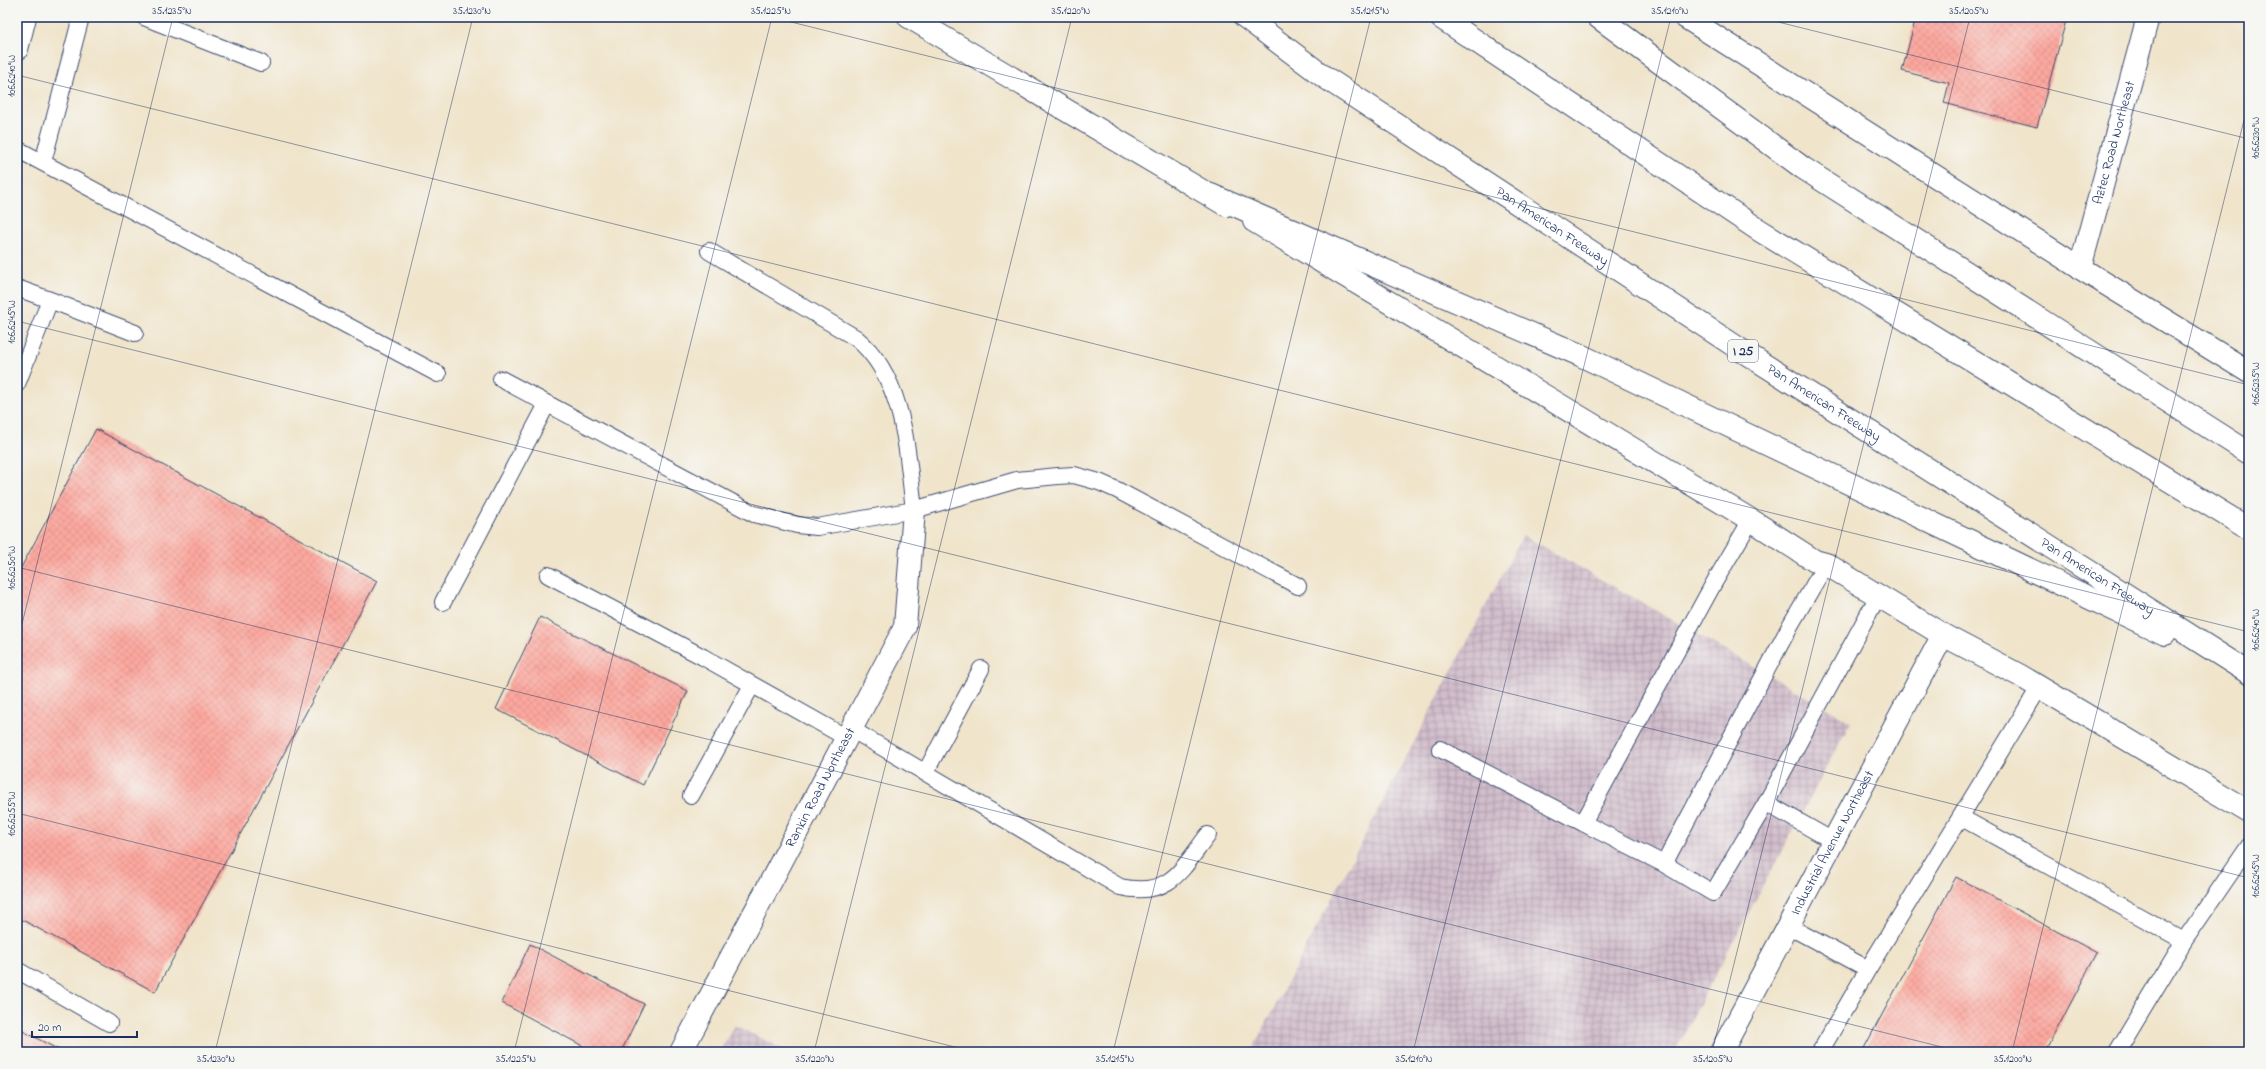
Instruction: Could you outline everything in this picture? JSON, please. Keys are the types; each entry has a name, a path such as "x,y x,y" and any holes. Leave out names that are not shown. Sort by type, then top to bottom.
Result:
{"main road":[{"path":"17,49 25,17"},
{"path":"909,17 1211,196 1751,520 1815,561 1826,564 1878,596 2039,688 2249,812"},
{"name":"Pan American Freeway","path":"1244,17 1323,76 1744,352 2249,673"},
{"path":"1440,17 1759,230 2249,529"},
{"path":"1598,17 1803,168 2249,453"},
{"path":"1684,17 2080,268 2249,372"},
{"name":"Aztec Road Northeast","path":"2080,268 2148,17"},
{"path":"1211,196 1580,355 2249,673"},
{"name":"Rankin Road Northeast","path":"681,1052 905,627 914,510"},
{"name":"Industrial Avenue Northeast","path":"1721,1052 1943,634"}],"lane":[{"path":"43,162 81,17"},
{"path":"144,17 261,63"},
{"path":"17,149 438,374"},
{"path":"709,251 856,338 870,350 891,390 904,426 914,510"},
{"path":"17,288 135,333"},
{"path":"17,384 50,300"},
{"path":"501,379 754,514 797,525 817,526 914,510 1017,480 1074,476 1099,482 1117,490 1298,586"},
{"path":"443,602 547,404"},
{"path":"1583,823 1715,581 1751,520"},
{"path":"1664,864 1791,624 1826,564"},
{"path":"548,575 752,685 925,773 1120,887 1127,889 1154,889 1167,884 1208,835"},
{"path":"1440,749 1664,864 1713,893 1766,803 1878,596"},
{"path":"925,773 981,669"},
{"path":"691,796 752,685"},
{"path":"1820,1052 1868,968 1962,818 2039,688"},
{"path":"1766,803 1833,841"},
{"path":"1962,818 2184,941"},
{"path":"2117,1052 2184,941 2249,846"},
{"path":"1788,926 1868,968"},
{"path":"17,970 109,1023"}],"shaded area":[{"path":"1523,535 1851,722 1674,1052 1251,1052"},
{"path":"734,1025 789,1052 720,1052"}],"building":[{"path":"1916,17 2067,17 2037,127 1944,103 1949,83 1902,71"},
{"path":"96,429 377,581 155,992 17,917 17,575"},
{"path":"540,617 688,691 643,785 496,709"},
{"path":"1956,877 2097,953 2045,1052 1862,1052"},
{"path":"530,944 644,1004 621,1052 594,1052 502,1003"},
{"path":"17,1028 63,1052 17,1052"}]}
